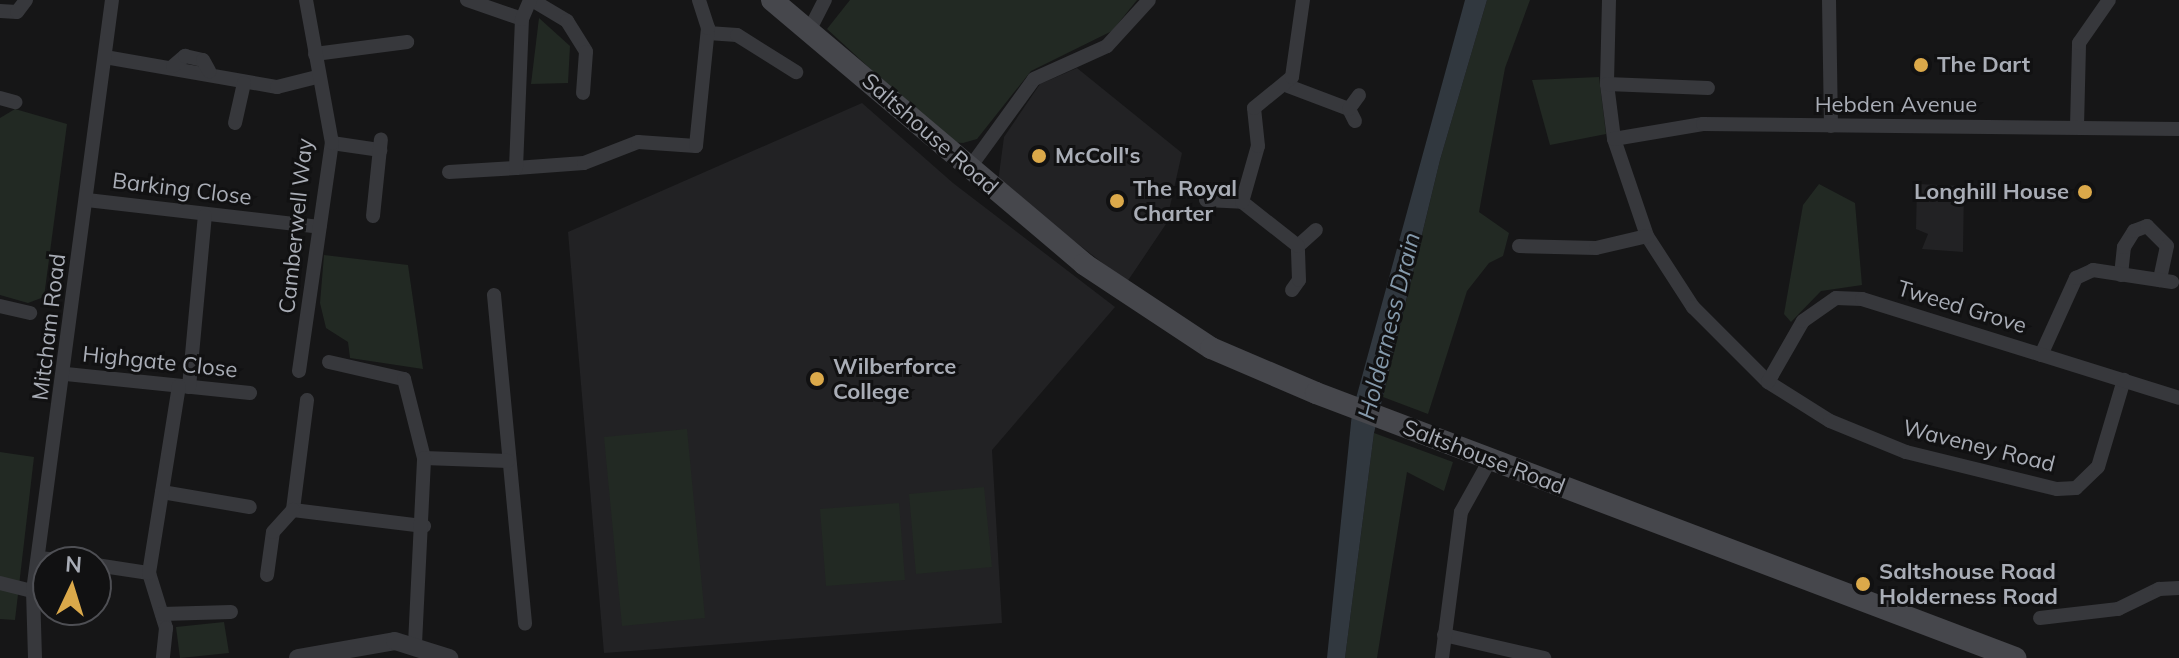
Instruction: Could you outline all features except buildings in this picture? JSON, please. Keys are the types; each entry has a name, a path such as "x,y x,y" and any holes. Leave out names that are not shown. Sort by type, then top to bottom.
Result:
{"main road":[{"name":"Saltshouse Road","path":"772,0 968,170 1084,264 1211,348 1316,393 2015,658"}],"street":[{"path":"0,11 17,12 26,0"},
{"name":"Mitcham Road","path":"42,546 112,0"},
{"name":"Camberwell Way","path":"299,371 312,334 319,227 332,143 317,77 306,0"},
{"path":"467,0 522,19"},
{"path":"516,168 522,19 531,0 567,21 586,52 583,93"},
{"path":"449,172 584,163 638,142 696,146 708,33 699,0"},
{"path":"809,31 824,0"},
{"path":"968,170 1034,79 1107,46 1149,0"},
{"path":"1242,202 1258,146 1254,108 1288,86 1303,0"},
{"name":"Waveney Road","path":"1609,0 1607,84 1614,139 1647,236 1693,307 1768,382 1830,421 1906,452 2057,489 2076,488 2098,467 2124,380"},
{"path":"1829,0 1831,126"},
{"path":"2077,127 2079,43 2109,0"},
{"path":"708,33 737,35 796,72"},
{"path":"315,54 407,42"},
{"path":"105,57 226,73 244,83 277,87 317,77"},
{"path":"235,123 244,83"},
{"path":"1607,84 1708,88"},
{"path":"1288,86 1352,115 1359,95"},
{"path":"0,98 15,102"},
{"name":"Hebden Avenue","path":"1614,139 1668,126 2179,129"},
{"path":"332,143 380,144 373,216"},
{"name":"Barking Close","path":"87,200 319,227"},
{"path":"1206,200 1242,202 1298,246"},
{"path":"163,658 162,614 149,573 184,387 205,216"},
{"path":"2041,355 2076,278 2093,270 2121,275 2166,281 2167,246 2147,226 2134,231 2124,247 2121,275"},
{"path":"1298,246 1316,230"},
{"path":"1519,246 1596,248 1647,236"},
{"path":"1292,290 1299,280 1298,246"},
{"path":"494,295 525,624"},
{"name":"Tweed Grove","path":"1768,382 1803,321 1836,298 1862,299 2179,398"},
{"path":"0,306 30,313"},
{"path":"329,362 404,379 422,440 424,458 424,526 415,644"},
{"name":"Highgate Close","path":"66,374 250,393"},
{"path":"267,575 273,532 293,510 307,400"},
{"path":"424,458 508,461"},
{"path":"1442,658 1461,512 1490,460"},
{"path":"162,492 250,507"},
{"path":"293,510 424,526"},
{"path":"112,567 149,573"},
{"path":"0,583 32,591"},
{"path":"2049,621 2118,609 2159,589 2179,588"},
{"path":"162,614 231,612"},
{"name":"Mitcham Road","path":"34,626 35,658"},
{"path":"1444,635 1544,658"},
{"path":"298,658 415,644 449,658"}],"shaded area":[{"path":"850,0 1137,0 1112,31 1031,71 977,139 963,143 950,142 827,29"},
{"path":"1487,0 1530,0 1505,68 1479,212 1509,233 1503,256 1489,263 1467,291 1428,414 1383,397 1440,160"},
{"path":"539,18 570,46 568,83 531,84"},
{"path":"1077,68 1182,153 1166,224 1127,282 998,182 1004,137 1040,84"},
{"path":"1599,77 1606,134 1550,145 1532,80"},
{"name":"Wilberforce College","path":"862,103 953,183 1115,307 992,450 1002,623 604,653 568,232"},
{"path":"15,109 67,124 44,297 28,303 0,295 0,118"},
{"path":"1819,184 1855,203 1862,285 1821,291 1791,322 1784,314 1803,205"},
{"path":"1917,184 1964,186 1963,252 1922,249 1928,234 1916,229"},
{"path":"324,255 408,265 423,369 350,358 348,342 326,328 320,303"},
{"path":"687,429 705,618 622,626 604,437"},
{"path":"1374,433 1453,462 1444,491 1407,472 1377,658 1345,658"},
{"path":"0,452 34,457 15,620 0,619"},
{"path":"984,487 992,567 916,574 909,494"},
{"path":"899,503 905,580 826,586 820,509"},
{"path":"224,622 229,653 180,658 176,627"}],"water":[{"name":"Holderness Drain","path":"1465,0 1487,0 1440,160 1374,433 1345,658 1327,658 1352,413"}],"place":[{"name":"The Dart","path":"1921,65"},
{"name":"McColl's","path":"1039,156"},
{"name":"Longhill House","path":"2085,192"},
{"name":"The Royal Charter","path":"1117,201"},
{"name":"Wilberforce College","path":"817,379"},
{"name":"Saltshouse Road Holderness Road","path":"1863,584"}]}
